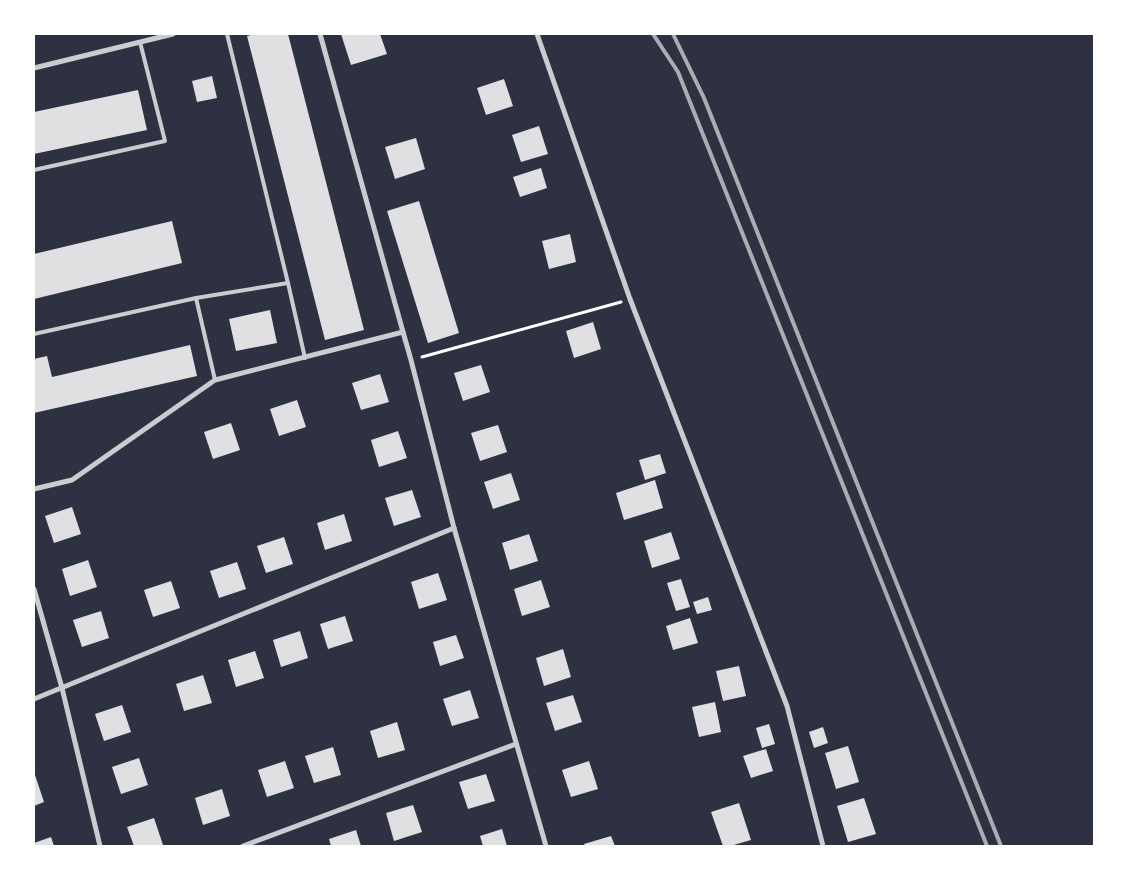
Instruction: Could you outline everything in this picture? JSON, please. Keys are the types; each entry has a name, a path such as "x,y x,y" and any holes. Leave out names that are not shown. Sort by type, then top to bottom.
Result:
{"street":[{"path":"34,68 173,34"},
{"path":"320,34 412,360 454,528 546,846"},
{"path":"537,34 630,299 787,706 823,846"},
{"path":"34,489 72,480 215,380 403,332"},
{"path":"34,699 454,528"},
{"path":"34,589 62,688 100,846"},
{"path":"243,846 516,744"}],"lane":[{"path":"227,34 305,358"},
{"path":"34,170 165,141 140,42"},
{"path":"34,334 196,298 288,283"},
{"path":"196,298 215,380"}],"path":[{"path":"412,360 630,299"}],"building":[{"path":"255,34 288,34 364,330 325,340 247,36"},
{"path":"341,34 380,34 387,54 351,65"},
{"path":"212,76 217,98 197,102 192,81"},
{"path":"504,79 513,106 486,115 477,88"},
{"path":"138,90 147,130 34,154 34,112"},
{"path":"539,126 548,154 521,162 512,135"},
{"path":"416,138 425,169 395,179 385,147"},
{"path":"541,168 547,188 520,197 513,177"},
{"path":"419,201 459,333 428,343 387,211"},
{"path":"172,221 182,263 34,299 34,254"},
{"path":"570,234 576,262 549,269 542,241"},
{"path":"270,310 277,343 236,351 229,319"},
{"path":"593,322 601,349 574,358 566,331"},
{"path":"190,345 197,376 34,413 34,359 47,356 52,377"},
{"path":"481,365 490,392 463,401 454,373"},
{"path":"380,374 389,402 361,410 352,383"},
{"path":"297,400 306,427 279,436 270,409"},
{"path":"231,423 240,450 213,459 204,432"},
{"path":"498,425 507,452 480,461 471,433"},
{"path":"398,431 407,458 379,467 371,440"},
{"path":"660,454 666,473 645,480 639,460"},
{"path":"511,473 520,500 493,509 484,482"},
{"path":"655,480 663,508 624,520 616,493"},
{"path":"412,490 421,517 394,526 385,498"},
{"path":"72,507 81,534 54,543 45,516"},
{"path":"344,514 352,541 325,550 317,523"},
{"path":"671,532 680,559 652,568 644,541"},
{"path":"529,534 538,561 510,570 502,543"},
{"path":"284,537 293,564 266,573 257,546"},
{"path":"88,560 97,587 70,596 62,569"},
{"path":"237,562 246,589 219,598 210,571"},
{"path":"438,573 447,600 419,609 411,582"},
{"path":"681,579 690,607 676,611 667,583"},
{"path":"541,580 550,607 522,616 514,589"},
{"path":"171,581 180,608 153,617 144,590"},
{"path":"708,597 712,610 697,614 693,602"},
{"path":"101,611 109,638 82,647 73,620"},
{"path":"345,616 353,641 328,649 320,624"},
{"path":"690,618 698,643 673,650 666,626"},
{"path":"300,631 308,658 281,667 273,640"},
{"path":"456,635 464,658 440,666 433,642"},
{"path":"563,649 571,677 544,686 536,658"},
{"path":"255,651 264,678 236,687 228,660"},
{"path":"739,666 746,696 723,701 716,671"},
{"path":"203,675 212,703 184,711 176,684"},
{"path":"470,690 479,718 452,726 443,699"},
{"path":"573,695 582,722 555,731 546,703"},
{"path":"715,702 721,732 699,737 692,707"},
{"path":"122,705 131,732 104,741 95,714"},
{"path":"397,722 405,750 378,758 370,731"},
{"path":"769,724 775,744 762,748 756,728"},
{"path":"823,727 828,743 814,748 809,732"},
{"path":"848,746 859,782 836,789 825,753"},
{"path":"333,747 341,775 314,783 305,756"},
{"path":"766,749 773,771 751,778 743,756"},
{"path":"139,758 148,785 121,794 112,767"},
{"path":"285,761 294,788 267,797 258,770"},
{"path":"589,761 598,789 571,797 562,770"},
{"path":"486,774 495,801 468,809 459,782"},
{"path":"34,775 44,802 34,806"},
{"path":"222,789 230,816 203,825 195,798"},
{"path":"864,798 876,834 848,842 837,806"},
{"path":"739,803 751,840 723,846 711,812"},
{"path":"413,805 422,832 394,841 386,813"},
{"path":"154,818 163,845 134,846 127,827"},
{"path":"502,829 507,846 483,846 480,836"},
{"path":"356,830 361,846 331,846 329,839"},
{"path":"611,836 615,846 585,846 584,844"},
{"path":"51,837 54,846 34,846 34,843"}],"railway":[{"path":"653,34 678,72 987,846"},
{"path":"673,34 704,98 1001,846"}]}
